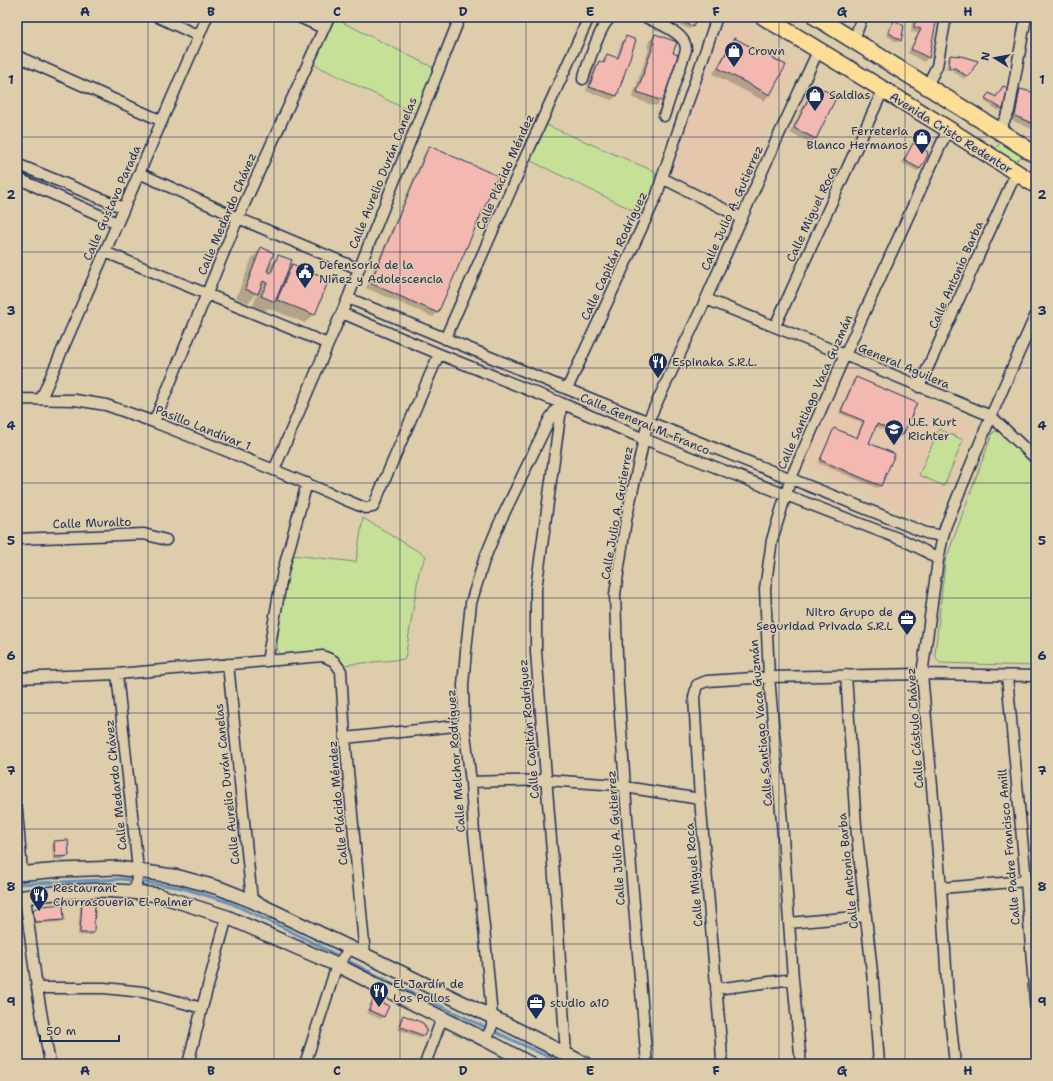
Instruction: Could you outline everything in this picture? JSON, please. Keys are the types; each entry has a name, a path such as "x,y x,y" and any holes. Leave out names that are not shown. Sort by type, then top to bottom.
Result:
{"main road":[{"name":"Avenida Cristo Redentor","path":"764,17 948,129 1036,185"},
{"path":"816,17 1036,155"},
{"path":"964,140 977,145 990,147 994,145 998,139 999,131"},
{"path":"1016,173 1017,167 1024,158 1036,159"}],"street":[{"path":"158,17 198,36"},
{"name":"Calle Gustavo Parada","path":"41,399 207,17"},
{"path":"299,17 323,28"},
{"name":"Calle Medardo Chávez","path":"154,422 238,218 328,17"},
{"name":"Calle Aurelio Durán Canelas","path":"274,470 342,313 460,17"},
{"name":"Calle Plácido Méndez","path":"445,339 589,17"},
{"path":"583,79 600,31 605,22 611,17"},
{"name":"Calle Capitán Rodríguez","path":"567,389 657,195 717,17"},
{"path":"854,40 862,17"},
{"path":"927,86 937,66 946,17"},
{"path":"999,131 1009,111 1026,17"},
{"path":"648,18 666,27 682,38 686,50 664,116"},
{"name":"Calle Julio A. Gutierrez","path":"647,1064 618,686 616,594 626,520 648,422 706,299 818,50"},
{"path":"17,56 162,121"},
{"name":"Calle Miguel Roca","path":"775,326 883,90"},
{"name":"Calle Santiago Vaca Guzmán","path":"801,1064 769,677 765,589 772,540 791,478 845,355 948,129"},
{"path":"17,164 124,208"},
{"path":"139,173 238,218 359,269"},
{"name":"Calle Antonio Barba","path":"920,387 1016,173"},
{"path":"17,178 117,223"},
{"path":"662,178 742,218"},
{"path":"105,252 328,344"},
{"name":"Calle General M. Franco","path":"348,298 648,422 926,532 943,536"},
{"name":"General Aguilera","path":"706,299 775,326 990,416 1036,459"},
{"name":"Calle General M. Franco","path":"342,313 644,438 905,541 925,551 938,560"},
{"name":"Calle Cástulo Chávez","path":"955,1064 948,999 942,888 922,674 938,560 946,525 990,416 1036,314"},
{"path":"384,330 390,316"},
{"name":"Pasillo Landívar 1","path":"17,399 75,400 106,405 154,422 307,483 365,508 373,507 439,354"},
{"name":"Calle Capitán Rodríguez","path":"561,403 536,589 536,652 557,914 566,1055"},
{"name":"Calle Melchor Rodríguez","path":"490,1029 484,928 474,834 471,782 464,724 463,685 471,603 484,560 499,524 550,418 561,403"},
{"path":"17,678 117,674 267,661 283,571 307,483"},
{"name":"Calle Muralto","path":"17,539 144,534 166,540"},
{"name":"Calle Plácido Méndez","path":"267,661 323,656 334,661 340,671 365,955"},
{"name":"Calle Aurelio Durán Canelas","path":"228,664 252,901"},
{"name":"Calle Medardo Chávez","path":"117,674 137,881"},
{"path":"769,677 922,674 1036,676"},
{"name":"Calle Antonio Barba","path":"846,676 856,826 873,981 879,1064"},
{"name":"Calle Padre Francisco Amill","path":"1007,676 1026,881 1036,1015"},
{"name":"Calle Miguel Roca","path":"722,1064 700,799 694,697 697,685 707,681 769,677"},
{"path":"345,738 464,724"},
{"path":"471,782 547,780 618,785 625,788 700,799"},
{"path":"17,810 20,874 60,870 118,868 158,895 343,957 365,955 490,1029 531,1064"},
{"path":"50,1064 21,897 62,892 102,890 137,881 179,877 219,888 252,901 442,1018 490,1029 566,1055 585,1064"},
{"path":"942,888 1026,881"},
{"path":"789,923 866,916"},
{"path":"188,1064 226,917"},
{"path":"305,1064 343,957"},
{"path":"716,989 793,979"},
{"path":"36,988 104,988 143,992 202,1008"},
{"path":"425,1064 442,1018"}],"shaded area":[{"path":"728,18 736,19 798,64 735,202 729,205 676,179 671,173 722,23"},
{"path":"846,367 974,422 931,522 803,466"}],"green space":[{"path":"334,18 434,68 416,114 313,64"},
{"path":"544,124 656,172 654,190 643,215 529,160"},
{"path":"1001,141 1024,155 1015,163 993,149 997,147"},
{"path":"939,429 963,440 944,486 919,475"},
{"path":"995,431 1000,432 1036,467 1036,666 940,663 935,654 945,562 992,434"},
{"path":"363,518 426,556 419,572 405,659 342,665 338,657 333,654 312,652 283,655 278,652 277,644 283,597 292,555 356,562"}],"building":[{"path":"674,17 698,17 693,27 682,21 680,23"},
{"path":"916,17 937,17 929,58 911,49 921,29 914,27"},
{"path":"894,20 904,26 901,41 888,32"},
{"path":"655,34 677,42 673,53 678,55 675,68 663,101 637,92 654,43 652,42"},
{"path":"626,36 636,40 617,96 589,87 599,61 604,63 607,54 618,58"},
{"path":"734,38 786,65 770,95 718,68"},
{"path":"950,55 961,56 978,61 968,77 955,68 949,68"},
{"name":"Saldias","path":"815,86 837,96 816,139 794,128"},
{"path":"1003,86 1008,88 1007,103 1002,109 985,98 989,93 996,97"},
{"path":"1020,89 1036,93 1036,125 1015,116"},
{"path":"913,143 927,151 928,155 920,169 904,160"},
{"path":"429,146 498,176 438,313 370,283"},
{"path":"261,247 274,253 267,271 271,273 278,255 292,260 275,302 261,296 267,283 263,281 258,294 245,289"},
{"path":"292,264 329,279 315,315 277,300"},
{"path":"856,377 917,403 903,435 877,424 869,443 895,454 881,486 820,460 834,428 857,438 864,421 841,411"},
{"path":"68,840 69,856 55,857 54,841"},
{"path":"82,903 95,904 94,933 80,933"},
{"path":"63,904 64,920 35,922 33,910 40,906"},
{"path":"373,999 389,1006 384,1017 369,1010"},
{"path":"403,1015 423,1023 427,1030 424,1036 399,1026"}],"waterway":[{"path":"17,884 122,879 182,888 228,902 286,929 390,982 563,1064"}],"place":[{"name":"Crown","path":"734,68"},
{"name":"Saldias","path":"815,112"},
{"name":"Ferreteria Blanco Hermanos","path":"922,155"},
{"name":"Defensoria de la Niñez y Adolescencia","path":"305,289"},
{"name":"Espinaka S.R.L.","path":"658,379"},
{"name":"U.E. Kurt Richter","path":"894,446"},
{"name":"Nitro Grupo de Seguridad Privada S.R.L","path":"907,636"},
{"name":"Restaurant Churrasoueria El Palmer","path":"39,912"},
{"name":"El Jardín de Los Pollos","path":"379,1008"},
{"name":"studio a10","path":"536,1020"}]}
